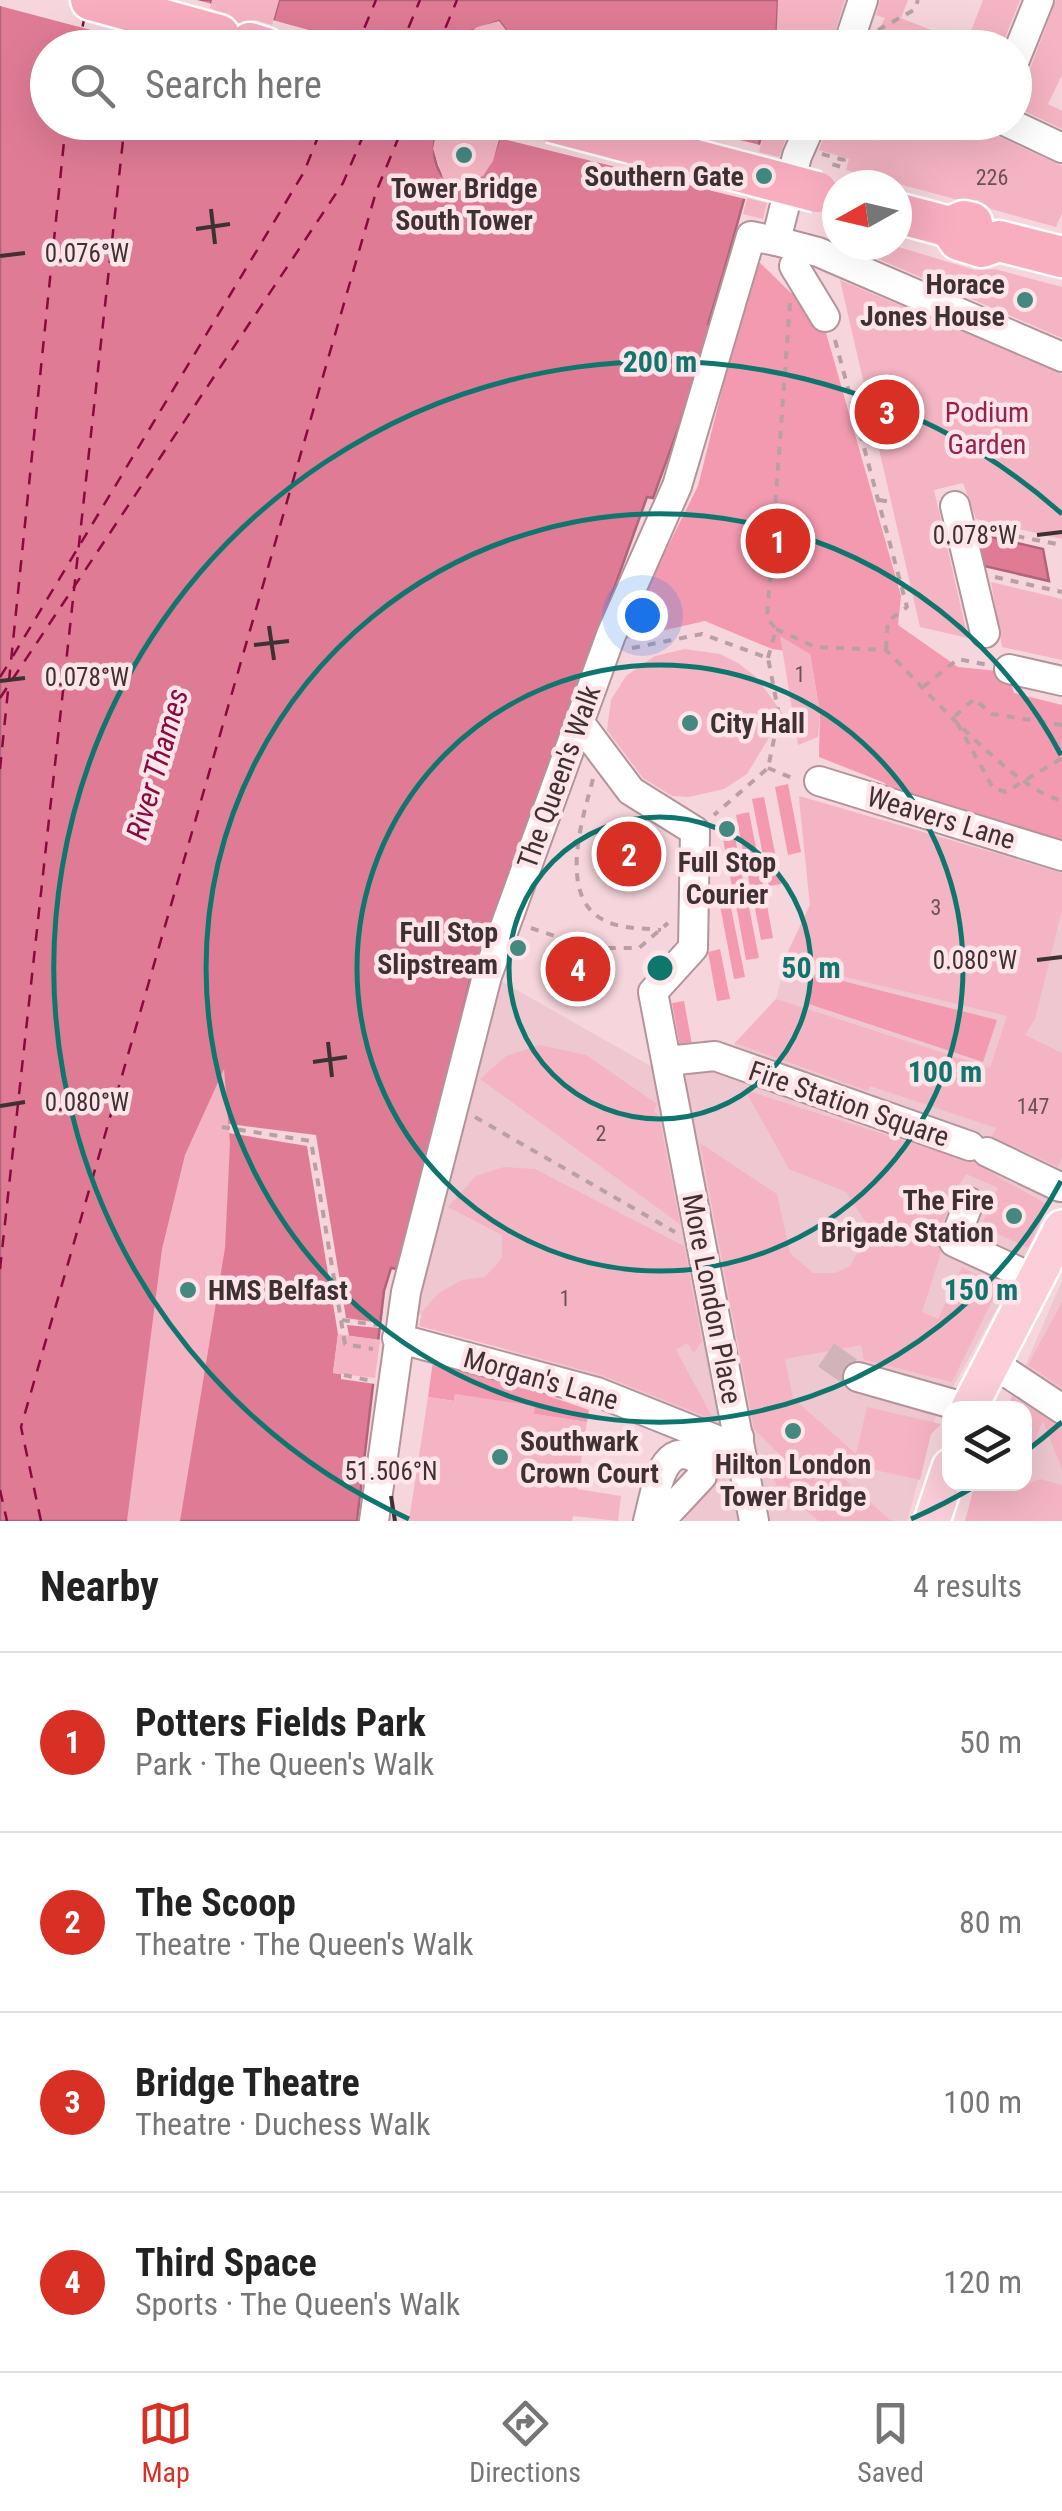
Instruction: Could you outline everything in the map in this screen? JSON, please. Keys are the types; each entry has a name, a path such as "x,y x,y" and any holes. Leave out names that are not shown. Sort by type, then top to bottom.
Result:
{"highway":[{"path":"91,0 216,30"},
{"path":"631,140 822,183"},
{"path":"912,217 950,227 958,240 982,246 992,254 1062,257"}],"main road":[{"path":"972,1401 1047,1272 1062,1228"},
{"path":"932,1521 942,1491"}],"street":[{"path":"853,30 863,0"},
{"path":"1027,30 1039,0"},
{"path":"1032,134 1062,148"},
{"path":"804,140 797,156 790,256 825,317"},
{"name":"The Queen's Walk","path":"374,1521 386,1338 487,976 604,654 677,486 751,236 790,256"},
{"path":"790,256 1062,357"},
{"path":"957,515 985,633"},
{"path":"1009,669 1062,681"},
{"path":"579,722 630,791 695,831 693,895"},
{"name":"Weavers Lane","path":"810,781 1062,856"},
{"name":"More London Place","path":"693,895 693,948 653,992 754,1521"},
{"name":"Fire Station Square","path":"668,1069 715,1056 978,1149 1060,1187"},
{"path":"968,1202 954,1242 1047,1272"},
{"name":"Morgan's Lane","path":"386,1338 597,1392 722,1442 739,1437"},
{"path":"992,1362 1062,1408"},
{"path":"858,1378 942,1401"},
{"path":"648,1521 664,1462 674,1454 687,1453 702,1462 702,1476 660,1521"},
{"path":"680,1521 695,1484"}],"path":[{"path":"914,10 918,0"},
{"path":"815,152 844,160 839,170"},
{"path":"975,308 992,254"},
{"path":"790,256 767,618 776,629 815,647 886,650 1022,778 1051,798 1062,800"},
{"path":"825,317 841,351 907,607 888,621 886,650"},
{"path":"880,500 892,502"},
{"path":"957,515 1062,546"},
{"path":"970,572 1062,592"},
{"path":"695,831 768,768 778,715 768,658 776,629"},
{"path":"604,654 702,634 768,658"},
{"path":"923,687 958,658 1009,669"},
{"path":"954,717 974,699 992,714 1062,725"},
{"path":"954,717 993,788 1006,792 1022,778 1062,758"},
{"path":"600,750 576,864 584,898 610,924 662,930"},
{"path":"768,768 810,781"},
{"path":"507,920 591,948 639,948 662,930 693,895"},
{"path":"454,1105 702,1248"},
{"path":"222,1127 312,1140 345,1344 386,1338"},
{"path":"341,1320 386,1338"},
{"path":"344,1374 375,1381"}],"shaded area":[{"path":"755,258 791,293 799,292 825,329 901,596 898,625 958,667 1007,672 1014,693 1062,705 1062,851 893,798 885,783 819,757 820,713 810,654 772,649 705,621 621,640 698,486"},
{"path":"788,784 801,852 788,855 775,787"},
{"path":"764,797 781,884 769,886 752,799"},
{"path":"803,797 1062,872 1062,1171 1028,1253 942,1401 907,1521 684,1521 699,1482 725,1438 407,1310 492,976 670,1077 724,1071 735,1043 776,999 786,960 810,905 799,801"},
{"path":"749,812 763,884 750,886 736,815"},
{"path":"733,826 744,885 732,887 721,828"},
{"path":"747,897 759,958 746,960 735,899"},
{"path":"729,898 745,977 734,979 719,900"},
{"path":"766,900 773,938 761,940 754,903"},
{"path":"720,949 730,999 717,1001 708,952"},
{"path":"815,974 997,1020 983,1062 806,1003"},
{"path":"684,1001 693,1050 681,1052 672,1003"},
{"path":"1062,1281 1062,1521 965,1521 975,1491 1032,1491 1032,1401 1010,1401"},
{"path":"433,1361 466,1367 589,1410 587,1422 534,1414 534,1406 455,1395 454,1401 428,1397"}],"water":[{"name":"River Thames","path":"0,0 212,0 204,30 30,30 30,140 434,140 437,166 454,187 466,185 483,173 499,140 760,140 708,324 715,327 653,498 647,497 476,972 472,972 424,1176 397,1269 391,1268 384,1291 357,1521 0,1521"},
{"path":"279,0 778,0 777,30 506,30 499,21 474,30 271,30"},
{"path":"974,533 1043,549 1049,581 980,565"}],"pier":[{"path":"0,0 197,0 216,5 210,30 91,30 0,6"},
{"path":"269,19 309,30 266,30"},
{"path":"507,140 740,140 764,146 749,200"},
{"path":"229,1124 316,1135 346,1318 380,1323 379,1328 347,1325 349,1336 380,1340 375,1384 341,1379 341,1374 333,1373 338,1334 307,1146 229,1133"}],"building":[{"path":"212,0 279,0 272,25 256,20 239,23 210,8"},
{"path":"778,0 845,0 836,30 777,30"},
{"path":"880,0 908,0 901,18 931,30 879,30 885,18 876,15"},
{"path":"983,0 1020,0 1008,30 971,30"},
{"path":"1056,0 1062,0 1062,75 1048,104 1062,111 1062,129 1032,115 1032,64"},
{"path":"499,21 506,30 473,30"},
{"name":"Tower Bridge South Tower","path":"435,140 499,140 493,161 483,176 454,187 443,178 433,149"},
{"path":"762,140 785,140 779,157 759,152"},
{"path":"823,140 1006,140 1062,166 1062,213 1056,227 991,209 978,200 955,199 912,188 912,170 846,170 849,159 819,150"},
{"path":"747,198 767,203 763,219 743,214"},
{"path":"912,251 975,270 995,269 1062,287 1062,338 881,260 912,260"},
{"path":"840,280 1062,374 1062,539 976,519 963,483 934,490 968,638 920,627"},
{"path":"991,582 1062,599 1062,660 1002,647"},
{"path":"780,636 810,654 820,713 818,737 798,745"},
{"name":"City Hall","path":"685,649 720,654 738,663 756,677 783,714 747,774 724,789 689,797 672,796 643,778 607,730 611,700 626,676 655,656"},
{"path":"799,796 1062,873 1062,910 1035,1019 1025,1035 1062,1053 1062,1158 1058,1167 992,1136 996,1128 870,1086 868,1091 735,1043 776,999 990,1068 1007,1016 783,962 810,905"},
{"path":"540,1045 586,1055 657,1104 654,1112 659,1116 680,1224 480,1079 506,1056"},
{"name":"HMS Belfast","path":"224,1069 230,1143 225,1248 180,1521 127,1521 162,1249 185,1155"},
{"path":"745,1090 974,1163 1048,1205 1028,1248 981,1226 998,1188 966,1174 953,1195 938,1236 941,1253 922,1312 938,1319 962,1267 999,1287 952,1382 864,1360 861,1345 785,1359 793,1398 856,1454 867,1407 941,1424 931,1434 920,1480 821,1458 891,1521 819,1521 777,1486 771,1472 783,1458 754,1429 700,1143 777,1194 790,1253 813,1273 835,1273 850,1266 866,1237 865,1221 846,1192 789,1169"},
{"path":"504,1167 535,1169 684,1246 702,1341 694,1353 687,1343 676,1350 714,1420 602,1375 419,1326 422,1312 439,1293 462,1280 485,1277 502,1258 502,1235 448,1207 476,1176"},
{"path":"1062,1302 1062,1388 1028,1365"},
{"path":"338,1334 380,1340 375,1378 333,1373"},
{"name":"Southwark Crown Court","path":"455,1394 535,1406 534,1414 587,1422 577,1489 621,1496 618,1521 573,1516 572,1521 409,1521 428,1397 454,1401"},
{"path":"1032,1409 1062,1426 1062,1469 1043,1421 1032,1446"},
{"path":"1040,1479 1062,1485 1062,1521 965,1521 973,1491 1032,1491 1032,1482"}],"ferry route":[{"path":"364,30 376,0"},
{"path":"408,30 420,0"},
{"path":"444,30 457,0"},
{"path":"82,30 84,20"},
{"path":"0,769 64,140"},
{"path":"0,1269 123,140"},
{"path":"13,656 304,172 317,140"},
{"path":"0,698 343,183 361,140"},
{"path":"41,1521 21,1427 376,192 398,140"},
{"path":"0,677 9,663"},
{"path":"0,1490 7,1521"}],"tunnel":[{"path":"826,1355 858,1377"}],"place":[{"name":"Tower Bridge South Tower","path":"464,155"},
{"name":"Southern Gate","path":"764,176"},
{"name":"Horace Jones House","path":"1025,300"},
{"name":"Bridge Theatre","path":"887,412"},
{"name":"Potters Fields Park","path":"778,541"},
{"name":"City Hall","path":"690,723"},
{"name":"Full Stop Courier","path":"727,829"},
{"name":"The Scoop","path":"629,854"},
{"name":"Full Stop Slipstream","path":"518,948"},
{"name":"Third Space","path":"578,969"},
{"name":"The Fire Brigade Station","path":"1014,1216"},
{"name":"HMS Belfast","path":"188,1290"},
{"name":"Hilton London Tower Bridge","path":"793,1431"},
{"name":"Southwark Crown Court","path":"500,1457"}],"park label":[{"name":"Podium Garden","path":"987,428"}]}
